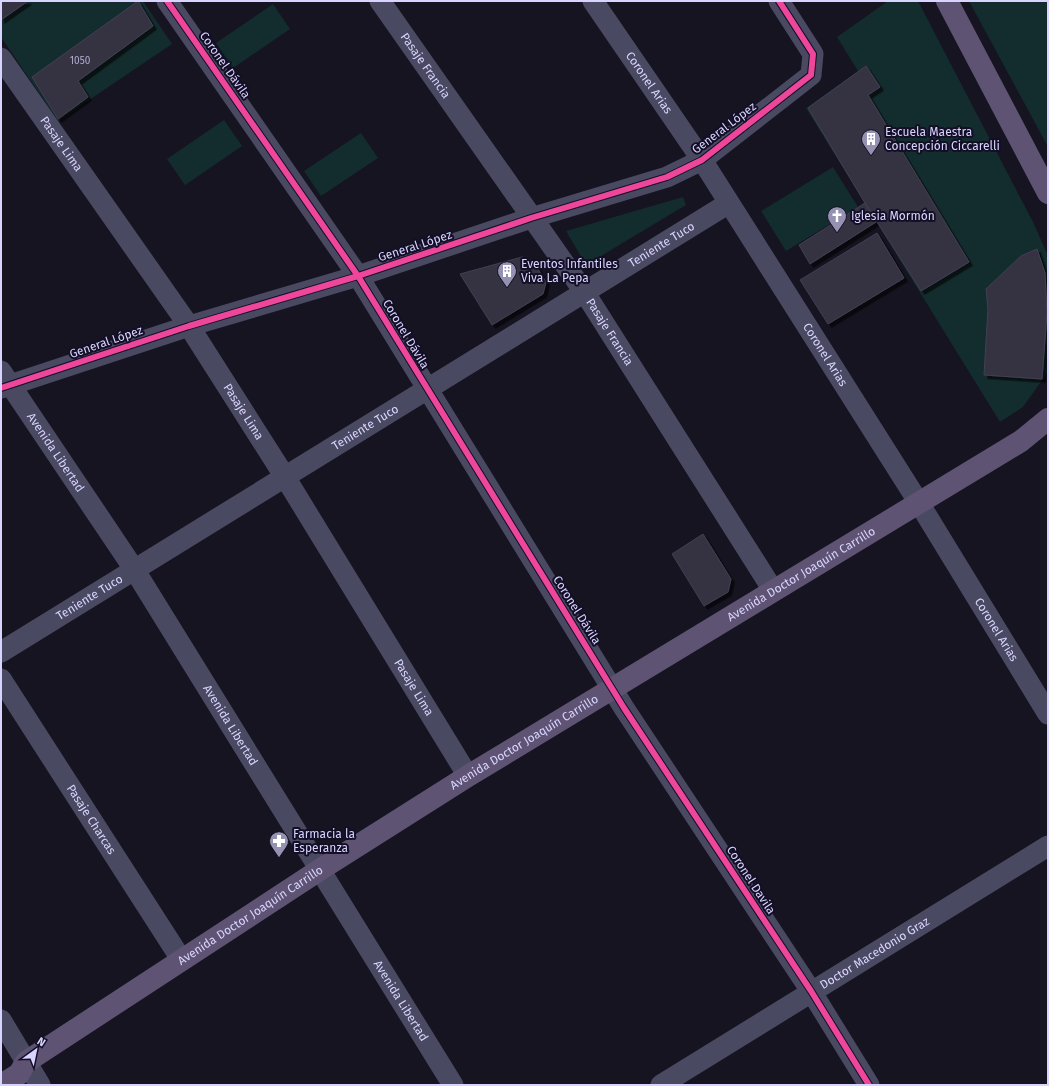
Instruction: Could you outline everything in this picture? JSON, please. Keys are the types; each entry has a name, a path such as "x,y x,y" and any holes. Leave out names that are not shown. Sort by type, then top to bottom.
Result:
{"main road":[{"path":"947,1 1048,193"},
{"name":"Avenida Doctor Joaquín Carrillo","path":"1,1085 18,1074 26,1062 181,959 321,869 468,776 1021,441 1048,419"},
{"name":"Avenida Doctor Joaquín Carrillo","path":"1,1069 11,1063 26,1062"}],"street":[{"name":"Coronel Dávila","path":"167,1 358,276 613,689"},
{"name":"Pasaje Francia","path":"380,1 585,293 774,590"},
{"name":"Coronel Arias","path":"593,1 702,160 919,503 1048,714"},
{"name":"General López","path":"4,381 358,276 532,218 667,177 702,160 811,75 813,54 779,1"},
{"name":"Pasaje Lima","path":"1,58 189,326 285,477 468,776"},
{"name":"Teniente Tuco","path":"1,652 729,203"},
{"name":"Avenida Libertad","path":"4,381 134,569 321,869 453,1085"},
{"name":"Pasaje Charcas","path":"1,679 181,959"},
{"name":"Coronel Davila","path":"613,689 811,991 869,1085"},
{"name":"Doctor Macedonio Graz","path":"661,1085 1048,846"},
{"path":"1,1020 40,1085"}],"green space":[{"path":"1,1 143,1 172,44 58,121 1,37"},
{"path":"888,1 918,1 1034,224 1048,256 1048,372 1023,407 1000,422 806,108 858,71 837,37"},
{"path":"969,1 1048,1 1048,147"},
{"path":"273,4 290,29 233,68 216,43"},
{"path":"224,120 242,146 185,185 167,159"},
{"path":"361,133 378,158 321,196 304,171"},
{"path":"833,167 858,207 786,251 761,211"},
{"path":"683,197 686,205 586,265 566,231"}],"building":[{"path":"1,1 28,1 1,20"},
{"path":"138,1 153,26 78,81 88,97 58,119 32,77"},
{"name":"Escuela Maestra Concepción Ciccarelli","path":"866,66 880,87 868,95 969,262 921,291 865,203 808,108"},
{"name":"Iglesia Mormón","path":"865,203 876,222 810,264 799,245"},
{"path":"877,233 904,278 828,324 800,280"},
{"path":"1037,249 1045,273 1047,313 1042,379 984,375 988,309 986,289 1021,256"},
{"name":"Eventos Infantiles Viva La Pepa","path":"522,257 533,261 546,282 543,294 492,325 460,274"},
{"path":"703,534 731,579 728,592 704,606 672,554"}],"cycle path":[{"path":"167,1 358,276 624,708 811,991 869,1085"},
{"path":"1,388 189,326 358,276 531,218 667,177 702,160 811,75 813,54 779,1"}],"place":[{"name":"Escuela Maestra Concepción Ciccarelli","path":"871,156"},
{"name":"Iglesia Mormón","path":"837,233"},
{"name":"Eventos Infantiles Viva La Pepa","path":"507,288"},
{"name":"Farmacia la Esperanza","path":"279,858"}]}
